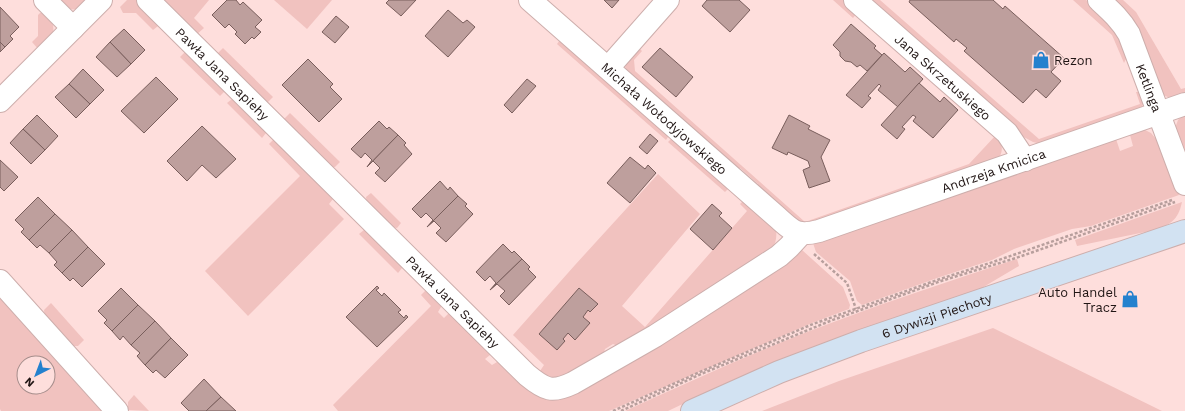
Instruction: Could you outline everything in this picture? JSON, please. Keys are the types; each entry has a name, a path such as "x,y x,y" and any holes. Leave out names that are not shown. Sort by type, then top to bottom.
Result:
{"street":[{"path":"45,0 73,28"},
{"path":"0,101 101,0"},
{"name":"Pawła Jana Sapiehy","path":"148,0 521,370 538,384 549,389 561,388 573,383 655,336 779,256 790,247 801,234"},
{"name":"Michała Wołodyjowskiego","path":"530,0 785,224 795,232 801,234"},
{"path":"608,68 668,0"},
{"name":"Jana Skrzetuskiego","path":"855,0 1007,133 1025,160"},
{"name":"Ketlinga","path":"1099,0 1116,14 1129,34 1159,114 1182,194"},
{"name":"Andrzeja Kmicica","path":"801,234 819,231 1185,104"},
{"name":"6 Dywizji Piechoty","path":"692,411 780,372 862,341 1185,231"},
{"path":"0,281 117,411"}],"path":[{"path":"621,411 760,350 857,310 940,279 993,262 1182,194"},
{"path":"801,234 806,247 847,283 857,310"},
{"path":"613,411 813,324 857,310"}],"shaded area":[{"path":"57,0 89,0 76,9 70,9"},
{"path":"127,0 138,0 158,19 158,26 153,30 136,13 123,13 120,7"},
{"path":"165,0 209,0 194,18 204,28 196,35 164,4"},
{"path":"274,0 332,0 307,29"},
{"path":"833,0 843,0 857,13 853,18"},
{"path":"869,0 880,0 1039,139 1140,104 1136,92 1142,92 1143,106 1140,110 1041,144 1033,142 1022,136"},
{"path":"1073,0 1086,0 1112,22 1128,55 1124,63 1112,35"},
{"path":"1111,0 1123,0 1136,12 1181,89 1185,88 1185,95 1170,98 1163,95"},
{"path":"40,13 47,13 51,19 53,24 53,33 48,41 39,50 32,42 38,36 38,15"},
{"path":"560,40 670,134 666,140 557,44"},
{"path":"638,47 642,51 634,60 635,71 805,222 969,164 996,135 1001,143 1002,149 999,158 813,225 801,224 758,190 758,184 740,168 733,168 625,70 626,61"},
{"path":"223,48 273,97 266,104 216,55"},
{"path":"185,52 191,53 225,91 220,96 180,57"},
{"path":"232,99 238,99 266,127 266,133 262,138 227,103"},
{"path":"290,113 340,162 335,167 329,167 283,120"},
{"path":"1185,113 1185,159 1175,128 1178,120"},
{"path":"1145,130 1151,133 1156,139 1179,195 1091,226 1072,229 1014,249 992,260 862,305 857,301 850,281 816,252 813,243 1116,139 1120,151 1133,146 1130,135"},
{"path":"673,137 728,189 725,192 668,142"},
{"path":"273,140 280,141 333,193 333,199 329,204 344,219 248,316 205,271 300,176 269,144"},
{"path":"658,174 700,214 622,306 645,327 747,211 740,204 743,201 776,229 776,240 772,249 620,347 613,344 605,349 603,356 561,379 541,377 540,371 544,365 513,335"},
{"path":"371,193 401,223 397,228 390,227 367,204 366,197"},
{"path":"1182,202 1176,217 1170,223 1161,228 1077,246 1075,240"},
{"path":"364,230 370,230 403,263 402,268 398,273 359,234"},
{"path":"802,250 843,287 850,305 849,309 812,323 609,411 338,411 333,405 431,306 421,295 425,291 431,291 441,301 441,307 438,312 444,318 448,314 455,314 490,349 490,355 485,359 492,365 497,362 503,362 534,392 659,343"},
{"path":"1017,259 1019,266 975,292 775,363 733,380 668,411 625,411 779,343 854,314"},
{"path":"0,294 55,355 16,355 16,395 56,395 56,356 106,411 1,411"},
{"path":"51,303 84,340 78,346 69,346 45,319 44,310"},
{"path":"993,328 1162,411 762,411 839,381"},
{"path":"134,395 149,411 128,410 128,402"}],"building":[{"path":"227,0 236,0 240,5 243,2 262,20 255,27 261,32 254,39 252,37 245,44 235,34 237,32 229,24 225,28 212,15"},
{"path":"389,0 416,0 401,16 386,3"},
{"path":"604,0 619,0 612,8"},
{"path":"707,0 739,0 750,10 730,32 702,6"},
{"path":"910,0 993,0 1003,9 1005,6 1064,58 1051,72 1061,81 1046,98 1036,89 1023,103 964,51 967,48 956,39 954,42 909,2"},
{"path":"0,7 19,27 10,36 13,39 5,47 0,42"},
{"path":"448,10 463,23 467,20 475,27 448,57 425,36"},
{"path":"336,16 349,27 335,43 322,32"},
{"path":"851,24 876,46 874,48 882,55 867,71 860,65 857,67 851,62 845,61 840,56 840,52 833,45"},
{"path":"124,29 145,50 131,64 110,42"},
{"path":"0,42 5,47 0,52"},
{"path":"110,42 131,64 117,77 96,57"},
{"path":"660,48 693,77 676,97 642,67"},
{"path":"884,53 905,72 910,67 923,79 898,107 878,90 881,86 879,84 868,96 871,98 862,108 846,95"},
{"path":"308,59 333,84 330,87 342,99 319,122 282,85"},
{"path":"83,69 104,90 90,104 69,84"},
{"path":"156,77 178,99 144,133 121,111"},
{"path":"527,79 536,86 512,113 504,105"},
{"path":"919,83 940,102 944,97 958,110 933,138 913,121 916,117 913,115 902,127 905,129 897,139 881,125"},
{"path":"69,84 90,104 76,118 55,97"},
{"path":"37,115 58,136 45,150 23,129"},
{"path":"789,115 810,126 808,129 830,140 821,157 830,181 809,188 803,170 810,167 808,161 788,152 787,155 772,148"},
{"path":"379,121 387,129 389,127 398,135 367,167 372,160 365,153 361,158 351,149"},
{"path":"202,126 236,159 216,178 202,165 187,181 167,161"},
{"path":"23,129 45,150 31,164 10,143"},
{"path":"650,134 658,141 647,154 639,147"},
{"path":"398,135 406,143 404,145 412,154 385,182 375,173 380,168 373,161 367,167"},
{"path":"630,157 645,169 648,165 656,173 630,203 607,183"},
{"path":"0,160 18,177 4,191 0,187"},
{"path":"440,181 448,190 450,187 458,196 427,227 433,220 426,213 421,218 412,209"},
{"path":"458,196 467,204 465,206 473,214 446,242 436,233 441,228 434,221 427,227"},
{"path":"38,197 55,214 29,240 21,232 24,229 15,220"},
{"path":"712,204 722,213 719,216 732,228 713,250 690,229"},
{"path":"55,214 72,230 49,253 40,245 37,248 29,240"},
{"path":"72,230 88,247 62,273 54,265 57,262 49,253"},
{"path":"503,244 512,253 514,251 522,259 490,290 496,283 490,276 485,281 476,272"},
{"path":"88,247 105,264 82,287 73,278 70,281 62,273"},
{"path":"522,259 530,267 528,269 536,277 509,305 500,296 505,291 497,284 490,290"},
{"path":"377,286 379,288 376,290 382,296 384,293 401,310 398,312 404,318 406,315 408,317 377,347 346,317"},
{"path":"121,288 138,305 112,331 104,323 107,320 98,311"},
{"path":"579,288 598,304 590,312 588,310 583,317 590,323 575,340 568,333 563,339 565,341 557,350 539,334"},
{"path":"138,305 155,321 131,345 123,336 120,340 112,331"},
{"path":"155,321 171,338 145,365 137,356 140,353 131,345"},
{"path":"171,338 188,355 165,378 156,370 153,373 145,365"},
{"path":"204,379 221,397 206,411 189,411 181,403"},
{"path":"221,397 236,411 206,411"}],"place":[{"name":"Rezon","path":"1041,60"},
{"name":"Auto Handel Tracz","path":"1130,299"}]}
